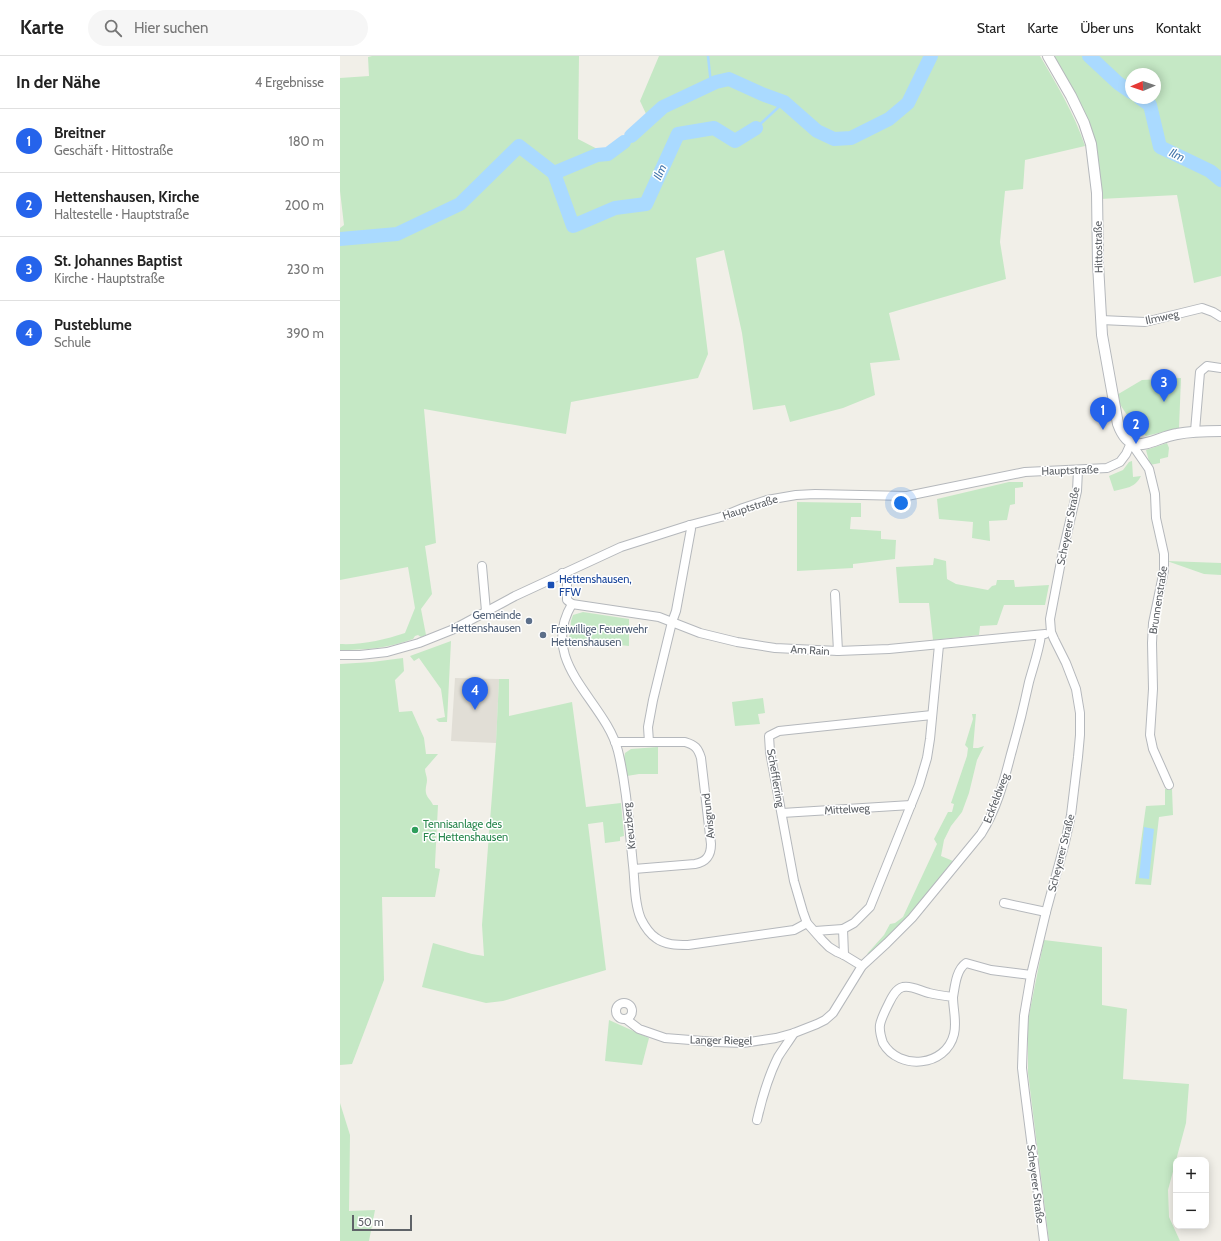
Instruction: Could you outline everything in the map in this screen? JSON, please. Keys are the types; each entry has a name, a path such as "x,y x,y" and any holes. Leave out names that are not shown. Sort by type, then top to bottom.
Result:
{"street":[{"name":"Hittostraße","path":"1048,56 1071,96 1084,123 1091,144 1097,193 1098,264 1101,320 1106,358 1118,424 1121,434 1131,443"},
{"name":"Ilmweg","path":"1101,320 1145,322 1202,308 1221,317"},
{"path":"1195,431 1200,372 1207,366 1221,368"},
{"path":"1131,443 1142,444 1175,434 1195,431 1221,431"},
{"name":"Hauptstraße","path":"340,656 374,654 403,648 454,629 486,611 562,573 621,547 690,525 721,517 752,504 790,496 815,494 907,496 1025,472 1098,470 1113,466 1120,462 1131,443"},
{"name":"Brunnenstraße","path":"1131,443 1149,469 1155,494 1156,518 1164,554 1164,570 1153,623 1153,689 1150,735 1153,749 1169,785"},
{"name":"Scheyerer Straße","path":"1044,1241 1022,1068 1024,1016 1031,976 1046,912 1071,816 1080,735 1080,713 1076,689 1066,663 1051,632 1050,619 1077,491 1078,470"},
{"path":"649,742 648,727 653,700 676,611 691,529 690,525"},
{"path":"482,566 486,611"},
{"path":"562,573 567,582 567,600 572,604"},
{"path":"834,594 838,651"},
{"name":"Am Rain","path":"572,604 659,618 700,633 756,646 775,648 838,651 939,645 1041,635 1051,632"},
{"name":"Kreuzberg","path":"572,604 564,620 564,656 572,672 615,742 623,776 636,891 641,918 656,938 665,943 676,945 688,945 794,930 808,923"},
{"name":"Eckfeldweg","path":"862,966 887,944 912,918 981,834 989,821 1004,780 1040,645 1041,635"},
{"path":"815,932 843,929 854,923 870,907 911,806 927,758 939,645"},
{"name":"Schefflerring","path":"862,966 829,947 808,923 799,900 794,881 770,752 769,736 779,731 932,715"},
{"name":"Avisgrund","path":"615,742 685,742 694,745 699,750 701,758 711,850 709,856 706,860 695,864 634,869"},
{"name":"Mittelweg","path":"782,813 911,806"},
{"path":"1004,903 1046,912"},
{"path":"843,929 844,955"},
{"path":"953,997 928,992 913,987 902,987 897,990 888,1005 880,1025 882,1039 887,1049 897,1057 908,1062 917,1063 930,1060 942,1053 948,1046 954,1034 953,997 957,977 965,963 998,972 1031,976"},
{"name":"Langer Riegel","path":"626,1019 639,1029 665,1038 742,1043 776,1038 817,1024 829,1017 862,966"},
{"path":"757,1120 769,1077 779,1056 794,1033"}],"shaded area":[{"path":"455,678 499,679 496,743 451,741"}],"green space":[{"path":"579,56 578,139 605,153 648,118 640,101 659,56 1040,56 1070,111 1085,146 1025,160 1023,189 1005,191 1000,242 1006,279 889,313 900,360 870,363 875,395 843,408 790,422 785,405 753,410 742,333 724,250 696,258 708,354 698,378 571,402 566,434 424,409 436,543 425,546 432,594 421,609 426,635 421,637 418,635 413,639 386,646 368,649 340,650 340,644 373,642 405,633 415,608 408,567 340,580 340,228 344,225 340,191 340,78 369,76 368,57"},
{"path":"1054,56 1221,56 1221,276 1194,283 1177,195 1100,199 1096,146 1093,134"},
{"path":"1181,378 1179,428 1146,436 1129,418 1115,396 1142,380"},
{"path":"1167,443 1169,448 1168,457 1160,459 1160,463 1150,465 1146,450"},
{"path":"1132,461 1133,477 1141,476 1139,480 1133,485 1114,491 1109,476 1123,470 1129,462"},
{"path":"1009,482 1023,482 1023,487 1015,488 1015,504 1010,505 1007,520 989,521 990,541 972,538 973,522 939,519 937,499"},
{"path":"797,502 861,503 861,517 851,517 850,529 881,531 881,539 896,540 895,559 853,564 853,568 797,571"},
{"path":"934,558 946,561 947,579 956,584 988,590 992,586 996,585 997,580 1014,580 1015,587 1049,585 1045,605 1004,605 997,625 980,626 979,635 933,640 929,603 899,603 896,567 933,565"},
{"path":"1167,561 1221,563 1221,575 1204,574"},
{"path":"583,612 629,619 629,646 569,640 573,615"},
{"path":"451,641 447,722 439,722 436,719 445,717 441,689 419,658 414,661 410,656"},
{"path":"403,658 404,671 395,680 399,712 412,711 424,738 426,754 438,754 425,769 427,795 433,805 438,805 435,868 440,869 435,897 382,897 384,980 352,1064 340,1065 340,664"},
{"path":"499,679 509,679 509,716 572,702 586,807 621,803 624,836 620,837 620,841 605,843 603,822 588,824 606,970 503,1001 486,1003 422,987 433,943 484,956 482,925 496,743"},
{"path":"763,698 765,713 758,714 760,724 735,726 732,702"},
{"path":"972,714 976,714 973,748 984,746 977,760 969,793 962,812 951,826 944,840 941,856 953,861 907,920 880,944 875,952 867,954 884,935 890,924 895,923 903,917 937,844 934,839 948,812 952,812 954,804 951,803 967,756 968,748 965,745 973,719"},
{"path":"658,747 658,774 639,774 627,776 624,758 625,753 631,749"},
{"path":"1165,789 1172,789 1173,815 1159,817 1151,885 1135,884 1146,806 1165,805"},
{"path":"1044,940 1102,947 1102,1005 1127,1009 1123,1079 1189,1084 1186,1123 1177,1157 1173,1157 1173,1171 1168,1190 1169,1217 1173,1229 1174,1229 1180,1241 1049,1241 1028,1073 1028,1020"},
{"path":"609,1020 649,1038 642,1065 605,1061"},
{"path":"340,1103 350,1135 349,1211 375,1210 369,1241 340,1241"}],"water":[{"path":"1144,827 1154,829 1149,879 1139,878"}],"waterway":[{"path":"708,56 711,84"},
{"name":"Ilm","path":"631,136 663,107 716,82 729,79 784,102 817,131 834,139 851,138 889,119 908,103 931,56"},
{"name":"Ilm","path":"1089,56 1125,88"},
{"name":"Ilm","path":"756,128 784,102"},
{"name":"Ilm","path":"1149,104 1160,147 1210,171 1221,180"},
{"name":"Ilm","path":"340,239 397,234 460,204 519,146 554,173 573,226 615,208 646,204 678,134 714,128 735,141 756,128"},
{"name":"Ilm","path":"554,173 597,155 608,154 624,142"}],"place":[{"name":"St. Johannes Baptist","path":"1164,402"},
{"name":"Breitner","path":"1103,430"},
{"name":"Hettenshausen, Kirche","path":"1136,444"},
{"name":"Hettenshausen, FFW","path":"551,585"},
{"name":"Gemeinde Hettenshausen","path":"529,621"},
{"name":"Freiwillige Feuerwehr Hettenshausen","path":"543,635"},
{"name":"Pusteblume","path":"475,710"},
{"name":"Tennisanlage des FC Hettenshausen","path":"415,830"}]}
